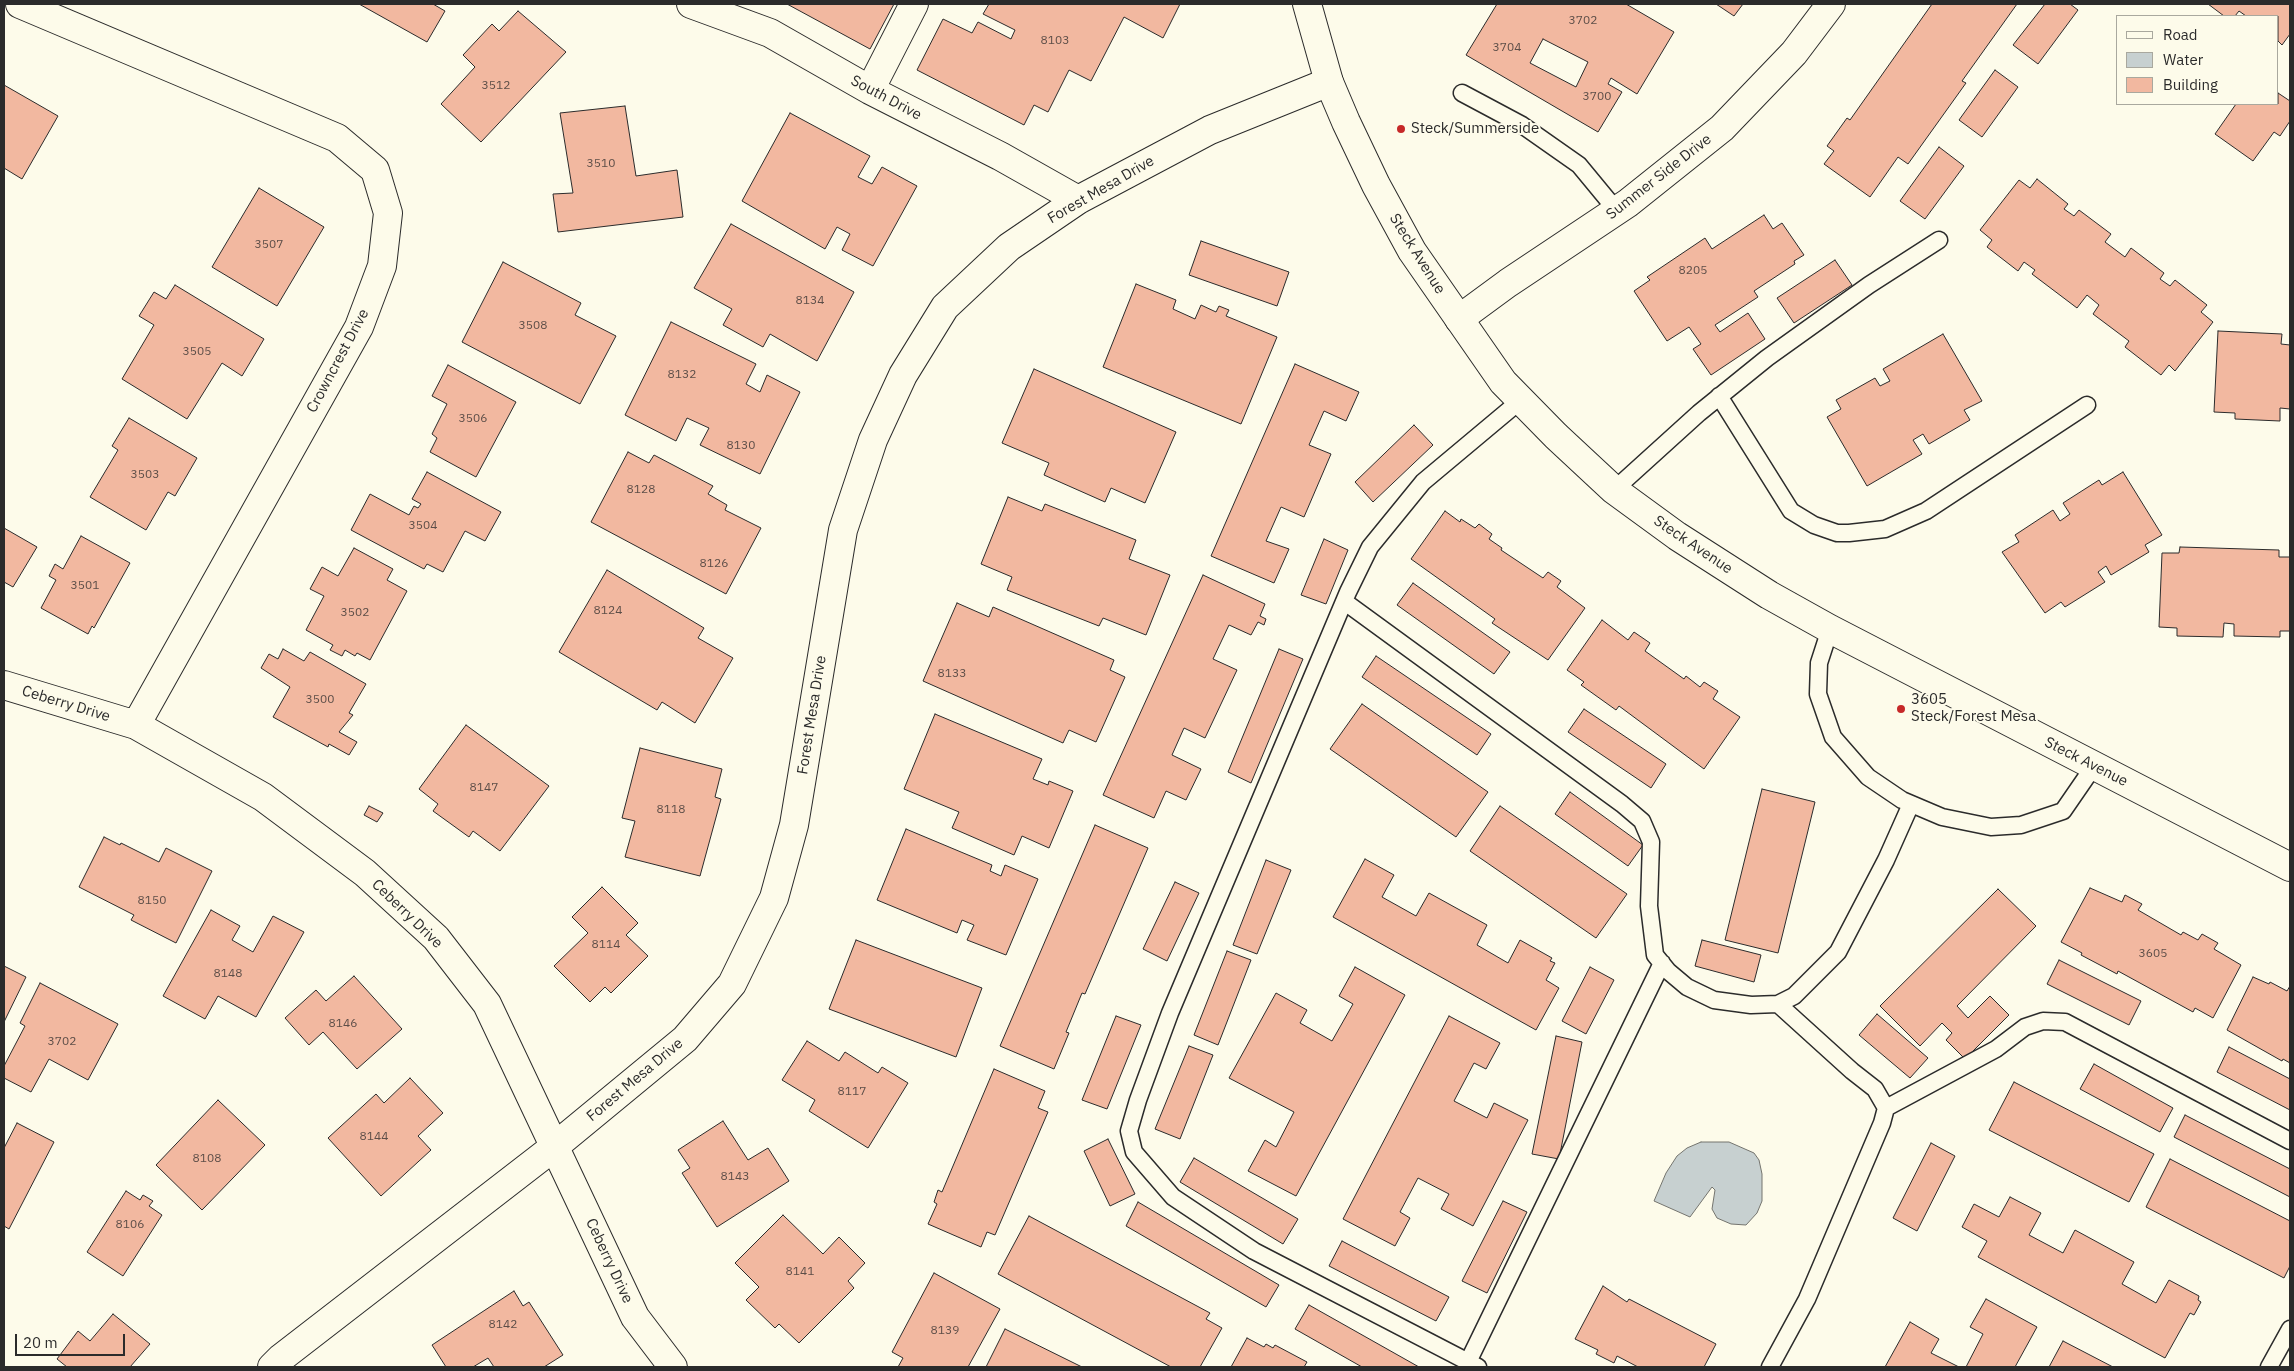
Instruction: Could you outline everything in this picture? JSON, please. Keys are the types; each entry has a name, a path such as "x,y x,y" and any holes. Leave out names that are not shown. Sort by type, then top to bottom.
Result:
{"street":[{"name":"Crowncrest Drive","path":"20,4 337,138 375,170 388,213 382,266 359,327 136,725"},
{"name":"South Drive","path":"691,4 770,33 870,90 1000,156 1078,200"},
{"path":"870,90 914,4"},
{"name":"Steck Avenue","path":"1307,4 1329,82 1376,185 1412,251 1503,382 1614,490 1677,536 1769,595 1830,630 2290,867"},
{"name":"Summer Side Drive","path":"1459,319 1508,283 1617,211 1722,128 1794,53 1831,4"},
{"name":"Forest Mesa Drive","path":"272,1367 281,1358 554,1146 685,1040 732,984 774,898 794,825 843,530 873,440 903,374 945,307 1009,247 1078,200 1210,130 1329,82"},
{"name":"Ceberry Drive","path":"4,685 136,725 263,797 365,873 436,938 487,1004 635,1317 673,1367"}],"lane":[{"path":"1462,93 1522,124 1579,165 1617,211"},
{"path":"1614,490 1719,396 1767,358 1869,285 1939,240"},
{"path":"1719,396 1791,511 1814,525 1837,533 1885,529 1926,511 2087,405"},
{"path":"1521,400 1423,482 1370,547 1170,1013 1138,1100 1129,1131 1134,1152 1173,1197 1254,1251 1473,1365 1662,963"},
{"path":"1345,602 1622,804 1642,821 1651,842 1649,906 1655,955 1688,986 1714,1000 1751,1005 1778,1004 1794,996 1838,952 1886,860 1911,804"},
{"path":"1830,630 1819,663 1818,694 1833,736 1868,777 1902,800 1942,817 1991,827 2021,825 2063,811 2094,766"},
{"path":"1770,1367 1807,1299 1882,1123 1886,1108 1875,1089 1852,1071 1778,1004"},
{"path":"1886,1108 1996,1049 2024,1027 2043,1021 2065,1022 2290,1141"},
{"path":"2269,1367 2290,1328"}],"water":[{"path":"1701,1142 1729,1142 1754,1153 1759,1160 1762,1174 1762,1201 1757,1213 1746,1225 1731,1224 1717,1218 1712,1209 1715,1190 1712,1187 1690,1217 1654,1201 1666,1173 1677,1156 1687,1148"}],"building":[{"path":"359,4 433,4 445,11 427,42"},
{"path":"787,4 894,4 870,49"},
{"path":"989,4 1180,4 1163,38 1124,17 1091,81 1069,70 1048,112 1034,105 1024,125 917,70 943,19 972,33 978,22 1011,39 1015,30 983,14"},
{"path":"1497,4 1626,4 1674,32 1637,94 1611,78 1608,84 1622,92 1598,132 1466,55","holes":["1543,39 1588,62 1576,87 1530,63"]},
{"path":"1716,4 1743,4 1734,16"},
{"path":"1932,4 2017,4 1962,81 1966,83 1908,164 1898,157 1870,197 1824,164 1834,151 1827,146 1847,118 1850,120"},
{"path":"2045,4 2070,4 2078,10 2038,64 2013,45"},
{"path":"2208,4 2290,4 2290,34 2282,45 2279,42 2279,15 2245,15 2239,11 2236,15 2223,15"},
{"path":"518,11 566,52 481,142 441,104 475,67 463,55 492,24 499,31"},
{"path":"1995,70 2018,87 1982,137 1959,120"},
{"path":"4,85 58,116 22,179 4,168"},
{"path":"2279,94 2290,101 2290,121 2280,136 2274,132 2253,161 2215,134 2235,105 2279,105"},
{"path":"625,106 636,176 677,170 683,217 558,232 553,194 573,193 560,113"},
{"path":"790,113 870,156 858,177 872,184 882,167 917,186 873,266 842,250 850,234 837,227 825,249 742,201"},
{"path":"1939,147 1964,166 1925,219 1900,201"},
{"path":"2037,179 2068,204 2064,209 2074,216 2079,210 2111,234 2105,242 2125,257 2131,248 2164,273 2160,279 2170,286 2175,280 2207,305 2201,312 2213,322 2175,371 2169,365 2161,375 2125,347 2129,341 2093,314 2099,305 2087,295 2077,308 2032,274 2035,270 2024,262 2018,271 1987,247 1992,240 1980,230 2019,180 2030,188"},
{"path":"259,188 324,227 277,306 212,267"},
{"path":"1764,215 1773,229 1782,223 1804,255 1794,261 1795,264 1754,291 1758,297 1715,325 1720,332 1748,313 1765,339 1711,375 1693,349 1701,344 1689,327 1667,341 1634,291 1650,280 1647,277 1705,238 1712,249"},
{"path":"731,224 854,292 817,361 770,334 763,347 723,325 732,309 694,288"},
{"path":"1201,241 1289,272 1277,306 1189,275"},
{"path":"1835,260 1852,285 1794,323 1777,298"},
{"path":"503,262 581,303 575,315 616,336 580,404 462,342"},
{"path":"1136,284 1176,300 1173,309 1195,319 1201,305 1216,312 1219,306 1229,310 1226,316 1277,337 1241,424 1103,367"},
{"path":"175,285 264,339 242,376 222,363 187,419 122,379 154,325 139,316 154,292 166,299"},
{"path":"671,322 756,364 746,384 760,392 767,375 800,392 760,474 700,445 709,428 687,418 676,441 625,415"},
{"path":"2218,331 2282,334 2281,344 2290,345 2290,409 2280,408 2280,421 2235,419 2235,413 2214,412"},
{"path":"1943,334 1982,401 1964,410 1970,420 1929,444 1923,434 1913,440 1922,454 1867,486 1827,417 1841,409 1836,400 1875,378 1880,386 1890,381 1883,369"},
{"path":"1295,364 1359,392 1346,421 1324,411 1309,445 1331,454 1304,517 1281,507 1266,541 1289,549 1274,583 1211,556"},
{"path":"448,365 516,402 476,477 430,452 437,438 432,434 447,404 432,396"},
{"path":"1034,369 1176,432 1145,503 1111,488 1105,502 1044,475 1049,463 1002,443"},
{"path":"129,418 197,458 175,496 168,492 146,530 90,497 118,450 112,446"},
{"path":"1414,425 1433,445 1373,502 1355,482"},
{"path":"628,452 649,463 654,455 713,486 708,494 727,505 725,510 761,528 726,594 591,522"},
{"path":"427,472 501,512 485,541 465,531 443,572 427,564 424,569 351,530 370,494 409,515 414,506 418,508 421,504 412,499"},
{"path":"2123,472 2162,535 2145,545 2149,552 2111,575 2106,566 2098,572 2105,582 2065,607 2061,602 2045,613 2002,552 2019,542 2015,535 2053,510 2060,521 2070,514 2063,503 2099,480 2102,485"},
{"path":"1008,497 1042,511 1045,504 1136,540 1129,559 1170,575 1146,635 1103,618 1099,626 1007,590 1012,577 981,564"},
{"path":"1445,511 1460,522 1461,519 1475,528 1479,524 1492,534 1489,539 1502,548 1501,550 1543,578 1548,572 1561,581 1557,587 1585,608 1548,660 1492,623 1495,619 1411,559"},
{"path":"4,528 37,547 13,587 4,582"},
{"path":"81,536 130,563 94,628 92,626 88,634 41,608 56,580 49,576 55,564 63,569"},
{"path":"1324,539 1348,550 1326,604 1301,595"},
{"path":"2180,547 2279,550 2279,557 2290,557 2290,631 2280,631 2280,637 2234,636 2234,624 2224,623 2223,637 2177,636 2177,628 2159,627 2162,553 2179,553"},
{"path":"354,548 393,569 387,580 407,591 370,660 357,653 355,656 345,650 342,656 330,650 333,645 306,630 324,596 310,589 322,567 338,576"},
{"path":"607,570 704,628 698,638 733,658 695,723 662,702 657,710 559,652"},
{"path":"1203,575 1265,604 1260,616 1266,619 1264,625 1258,622 1251,635 1229,625 1213,659 1237,670 1205,738 1184,728 1172,755 1201,769 1186,800 1166,791 1154,818 1103,795"},
{"path":"1413,583 1510,652 1494,674 1397,605"},
{"path":"957,603 989,617 993,607 1114,660 1110,670 1125,677 1096,742 1069,730 1063,743 923,681"},
{"path":"1602,620 1628,640 1634,632 1650,643 1645,651 1684,679 1686,676 1700,687 1704,682 1718,691 1713,699 1740,717 1704,769 1619,706 1616,710 1581,685 1584,682 1567,670"},
{"path":"283,649 304,661 310,652 366,684 349,713 353,715 339,732 357,742 349,755 329,744 328,747 273,717 290,687 261,668 269,654 278,659"},
{"path":"1279,649 1303,659 1251,783 1228,772"},
{"path":"1376,656 1491,734 1477,755 1362,677"},
{"path":"1362,704 1488,792 1456,837 1330,749"},
{"path":"1584,709 1666,764 1651,788 1568,732"},
{"path":"935,714 1042,759 1033,779 1048,785 1049,781 1073,791 1049,848 1022,836 1014,855 952,828 959,812 904,789"},
{"path":"466,725 549,786 500,851 473,831 469,837 433,811 438,804 419,789"},
{"path":"640,748 722,769 715,797 721,799 700,876 625,857 635,821 622,818"},
{"path":"1762,789 1815,802 1778,953 1725,940"},
{"path":"1570,792 1643,845 1628,866 1555,814"},
{"path":"369,806 383,813 377,822 364,815"},
{"path":"1500,806 1627,894 1596,938 1470,851"},
{"path":"1095,825 1148,848 1085,994 1082,993 1066,1032 1069,1033 1054,1069 1000,1046"},
{"path":"906,829 992,865 990,871 1001,876 1005,865 1038,879 1006,955 967,940 974,925 962,920 957,933 877,900"},
{"path":"104,837 120,845 121,843 159,862 166,848 212,871 176,943 131,920 134,915 79,887"},
{"path":"1365,859 1394,875 1382,897 1416,916 1429,893 1487,925 1477,945 1508,963 1520,940 1552,958 1550,961 1555,963 1546,980 1559,988 1536,1030 1333,917"},
{"path":"1266,860 1291,870 1257,954 1233,945"},
{"path":"1175,882 1199,893 1167,961 1143,949"},
{"path":"602,887 638,923 626,935 648,956 611,993 605,987 590,1002 554,966 588,933 572,917"},
{"path":"2090,888 2122,902 2125,895 2142,904 2138,910 2181,935 2183,932 2198,940 2202,934 2218,943 2214,949 2241,965 2213,1018 2195,1008 2193,1012 2118,971 2117,974 2061,942"},
{"path":"1998,889 2036,926 1957,1006 1968,1018 1990,996 2009,1015 1965,1059 1946,1040 1952,1033 1942,1023 1920,1046 1880,1006"},
{"path":"211,910 240,926 232,940 253,952 273,916 304,932 256,1017 218,996 205,1019 163,996"},
{"path":"856,940 982,988 956,1057 829,1009"},
{"path":"1702,940 1761,955 1754,982 1695,966"},
{"path":"1227,951 1251,960 1218,1045 1194,1035"},
{"path":"2059,960 2141,1001 2129,1025 2047,984"},
{"path":"4,966 26,977 4,1022"},
{"path":"1355,967 1405,995 1296,1196 1248,1171 1265,1140 1276,1147 1294,1112 1229,1078 1276,993 1307,1010 1300,1023 1332,1041 1353,1004 1339,996"},
{"path":"1590,967 1614,980 1586,1034 1562,1021"},
{"path":"354,976 402,1029 357,1069 323,1032 309,1045 285,1018 316,990 326,1001"},
{"path":"2253,977 2269,984 2270,982 2287,991 2290,986 2290,1063 2283,1059 2282,1061 2227,1030"},
{"path":"40,983 118,1024 88,1080 49,1059 31,1092 4,1078 4,1066 25,1026 20,1023"},
{"path":"1877,1014 1928,1058 1910,1078 1859,1035"},
{"path":"1116,1016 1141,1025 1107,1109 1082,1100"},
{"path":"1449,1016 1500,1043 1486,1069 1474,1063 1454,1101 1487,1118 1494,1103 1528,1120 1473,1226 1441,1209 1449,1194 1418,1178 1400,1212 1410,1218 1395,1246 1343,1219"},
{"path":"1556,1036 1582,1042 1559,1159 1532,1154"},
{"path":"807,1041 839,1061 845,1052 878,1073 882,1067 908,1083 868,1148 809,1111 815,1100 782,1080"},
{"path":"1189,1046 1213,1055 1180,1139 1155,1129"},
{"path":"2229,1047 2290,1079 2290,1110 2217,1072"},
{"path":"2094,1064 2173,1108 2160,1132 2080,1089"},
{"path":"994,1069 1045,1091 1038,1108 1048,1112 995,1235 987,1232 981,1247 928,1224 937,1204 934,1202 938,1190 942,1192"},
{"path":"410,1078 443,1113 418,1136 431,1150 381,1196 328,1138 376,1094 384,1103"},
{"path":"2014,1082 2154,1154 2129,1202 1989,1130"},
{"path":"218,1100 265,1145 202,1210 156,1165"},
{"path":"2185,1115 2290,1169 2290,1197 2174,1137"},
{"path":"723,1121 748,1160 768,1148 789,1181 717,1227 682,1173 690,1168 678,1150"},
{"path":"17,1123 54,1142 9,1229 4,1226 4,1148"},
{"path":"1108,1139 1135,1194 1110,1206 1084,1151"},
{"path":"1931,1143 1955,1156 1917,1231 1893,1218"},
{"path":"1194,1158 1298,1219 1283,1244 1180,1182"},
{"path":"2170,1159 2290,1221 2290,1266 2284,1278 2146,1207"},
{"path":"126,1191 140,1200 143,1195 153,1201 149,1206 162,1215 123,1276 87,1252"},
{"path":"2010,1197 2041,1213 2029,1235 2063,1253 2075,1230 2134,1262 2122,1284 2156,1303 2169,1280 2199,1296 2198,1300 2201,1302 2194,1315 2190,1313 2165,1358 1978,1257 1987,1241 1962,1227 1974,1204 1999,1217"},
{"path":"1503,1201 1527,1212 1487,1293 1462,1281"},
{"path":"1138,1202 1279,1285 1266,1307 1126,1226"},
{"path":"783,1215 823,1254 839,1237 865,1263 848,1281 854,1288 799,1343 779,1324 775,1328 746,1300 759,1287 735,1263"},
{"path":"1029,1216 1210,1313 1206,1319 1222,1328 1200,1367 1171,1367 998,1274"},
{"path":"1342,1241 1449,1297 1436,1321 1329,1266"},
{"path":"934,1273 1000,1309 968,1367 898,1367 903,1358 892,1352"},
{"path":"1603,1286 1627,1302 1629,1299 1716,1344 1704,1367 1638,1367 1617,1356 1614,1363 1596,1354 1598,1350 1575,1339"},
{"path":"514,1291 523,1306 529,1302 563,1355 544,1367 494,1367 488,1358 473,1367 446,1367 432,1345"},
{"path":"1986,1299 2037,1327 2015,1367 1966,1367 1983,1334 1970,1327"},
{"path":"1309,1305 1419,1367 1362,1367 1295,1329"},
{"path":"113,1314 150,1344 130,1367 67,1367 57,1359 78,1331 90,1341"},
{"path":"1910,1322 1939,1339 1931,1353 1959,1367 1885,1367"},
{"path":"1005,1329 1082,1367 986,1367"},
{"path":"1247,1338 1264,1347 1266,1344 1273,1348 1275,1345 1307,1362 1304,1367 1231,1367"},
{"path":"2063,1341 2113,1367 2049,1367"}],"place":[{"name":"Steck/Summerside","path":"1401,129"},
{"name":"3605 Steck/Forest Mesa","path":"1901,709"}]}
